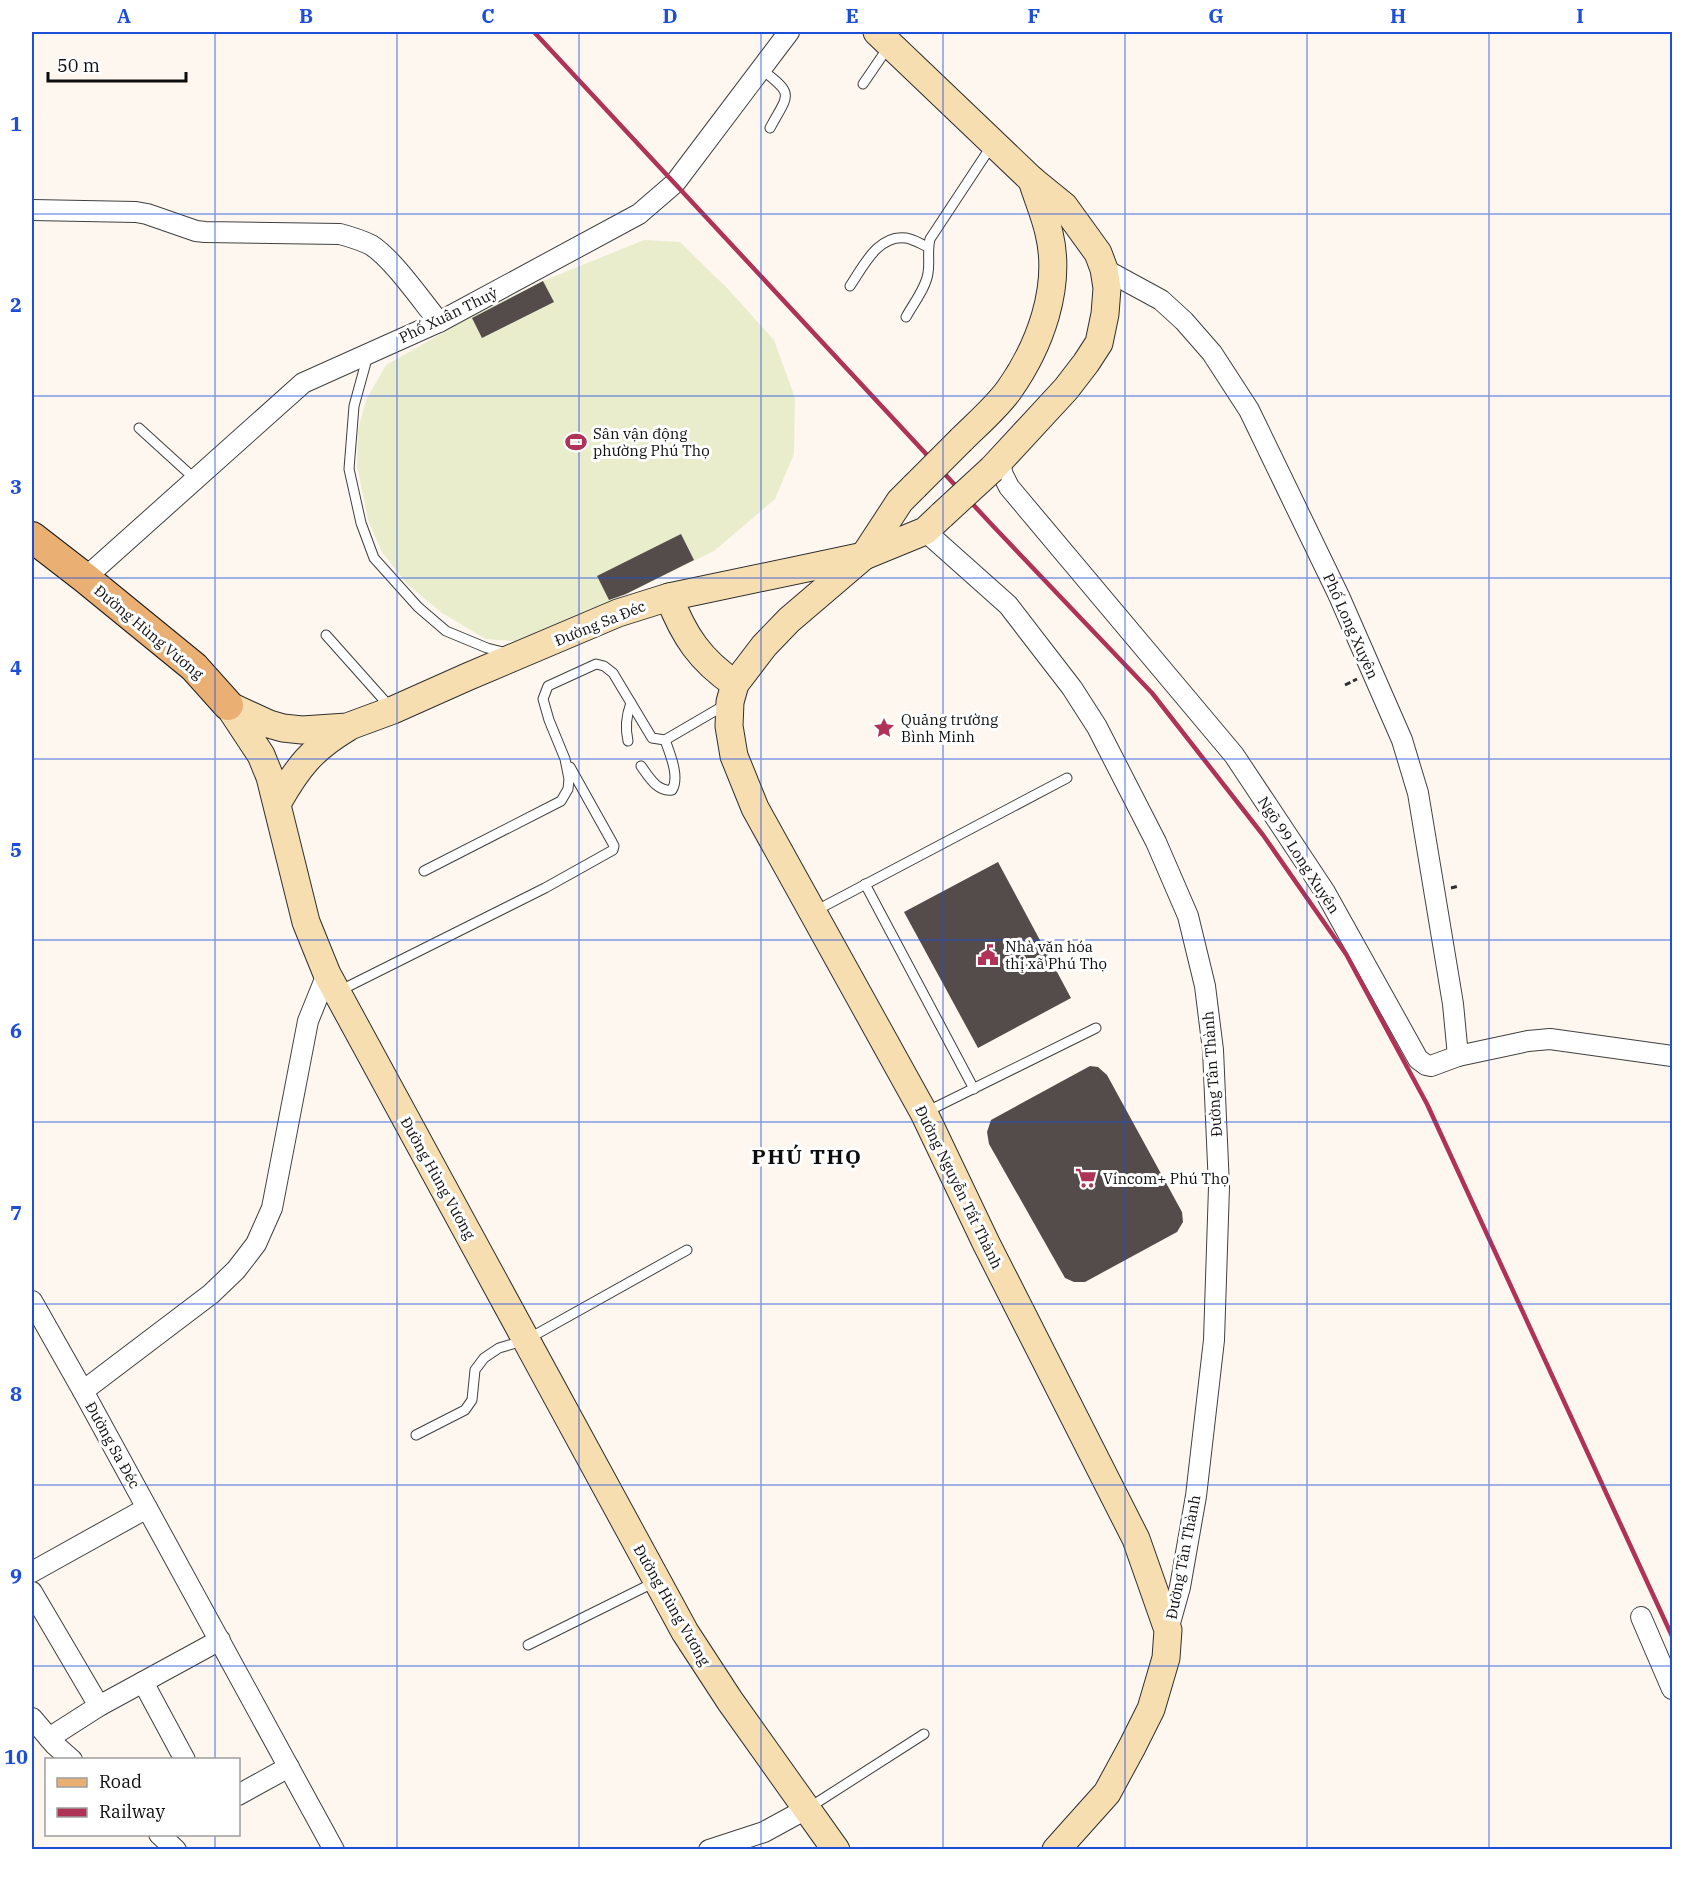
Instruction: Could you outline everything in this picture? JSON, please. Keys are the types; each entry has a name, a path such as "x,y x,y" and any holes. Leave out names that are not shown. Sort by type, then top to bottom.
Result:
{"main road":[{"path":"669,597 678,621 695,648 717,671 733,693 764,646 789,620 864,556 934,523 995,465 1066,389 1099,343 1107,288 1104,268 1098,253 1064,206 993,144 883,38"},
{"path":"864,556 900,501 1008,391 1023,367 1041,326 1052,291 1050,233 1032,180"},
{"name":"Đường Hùng Vương","path":"32,537 194,667 228,705 261,755 278,802 306,922 332,983 685,1632 730,1701 836,1850"},
{"name":"Đường Sa Đéc","path":"278,802 301,764 330,738 347,728 618,613 669,597 864,556"},
{"name":"Đường Nguyễn Tất Thành","path":"733,693 729,726 734,756 755,808 924,1113 991,1253 1136,1539 1168,1630 1166,1658 1151,1709 1132,1747 1107,1793 1056,1850"},
{"name":"Đường Sa Đéc","path":"228,705 283,728 302,730 347,728"}],"street":[{"name":"Phố Xuân Thuỷ","path":"85,578 303,383 439,322 639,214 675,183 789,32"},
{"path":"32,210 136,212 205,232 340,234 357,238 372,246 386,258 439,322"},
{"name":"Phố Long Xuyên","path":"1104,268 1161,300 1184,321 1212,353 1249,411 1339,596 1402,740 1418,793 1453,1004 1458,1056"},
{"name":"Ngõ 99 Long Xuyên","path":"995,465 1009,487 1234,755 1325,892 1418,1059 1431,1066 1458,1056 1528,1041 1550,1040 1672,1056"},
{"name":"Đường Tân Thành","path":"934,523 1008,605 1072,688 1097,727 1156,842 1188,916 1204,986 1214,1050 1219,1187 1214,1340 1196,1496 1180,1587 1168,1630"},
{"name":"Đường Sa Đéc","path":"332,983 308,1021 272,1208 256,1244 236,1270 211,1294 83,1391 334,1850"},
{"path":"32,1301 83,1391"},
{"path":"32,1572 147,1508"},
{"path":"32,1592 99,1706"},
{"path":"1641,1617 1672,1689"},
{"path":"49,1738 99,1706 220,1640"},
{"path":"143,1682 184,1758"},
{"path":"32,1718 70,1758"},
{"path":"240,1793 289,1767"},
{"path":"709,1850 764,1832 808,1808"}],"lane":[{"path":"862,84 883,38"},
{"path":"761,69 785,90 786,97 770,128"},
{"path":"906,317 928,273 930,239 993,144"},
{"path":"850,286 875,249 892,239 906,238 928,247"},
{"path":"369,353 354,406 349,469 361,523 374,558 418,607 446,631 488,648 518,656"},
{"path":"139,428 195,479"},
{"path":"326,635 393,710"},
{"path":"332,983 545,888 613,850 612,842 565,759 549,720 543,699 548,686 596,664 604,666 613,673 652,738 665,741 733,693"},
{"path":"628,741 627,714 631,703"},
{"path":"641,766 658,788 665,791 672,790 675,786 674,772 665,741"},
{"path":"424,872 561,801 569,779 565,759"},
{"path":"813,912 1067,778"},
{"path":"865,884 974,1089"},
{"path":"924,1113 1096,1028"},
{"path":"416,1435 444,1423 465,1410 472,1400 475,1370 484,1358 499,1348 526,1340 687,1250"},
{"path":"528,1645 657,1581"},
{"path":"808,1808 924,1734"}],"green space":[{"name":"Sân vận động phường Phú Thọ","path":"644,240 680,242 729,290 774,340 795,398 794,454 775,499 714,551 526,642 486,639 442,613 407,584 382,552 368,520 357,465 358,430 366,400 386,365 471,317 543,281"}],"building":[{"path":"543,281 554,302 482,338 472,318"},
{"path":"681,534 694,560 626,594 609,600 597,576"},
{"name":"Nhà văn hóa thị xã Phú Thọ","path":"998,862 1071,998 978,1048 904,912"},
{"name":"Vincom+ Phú Thọ","path":"1090,1066 1098,1067 1107,1075 1182,1212 1183,1222 1177,1232 1085,1282 1074,1282 1065,1278 989,1144 987,1132 991,1120"}],"railway":[{"path":"534,32 993,526 1152,693 1263,835 1346,954 1427,1104 1672,1636"}],"place":[{"name":"Sân vận động phường Phú Thọ","path":"576,442"},
{"name":"Quảng trường Bình Minh","path":"884,728"},
{"name":"Nhà văn hóa thị xã Phú Thọ","path":"988,955"},
{"name":"Vincom+ Phú Thọ","path":"1086,1178"}],"district":[{"name":"PHÚ THỌ","path":"807,1156"}]}
